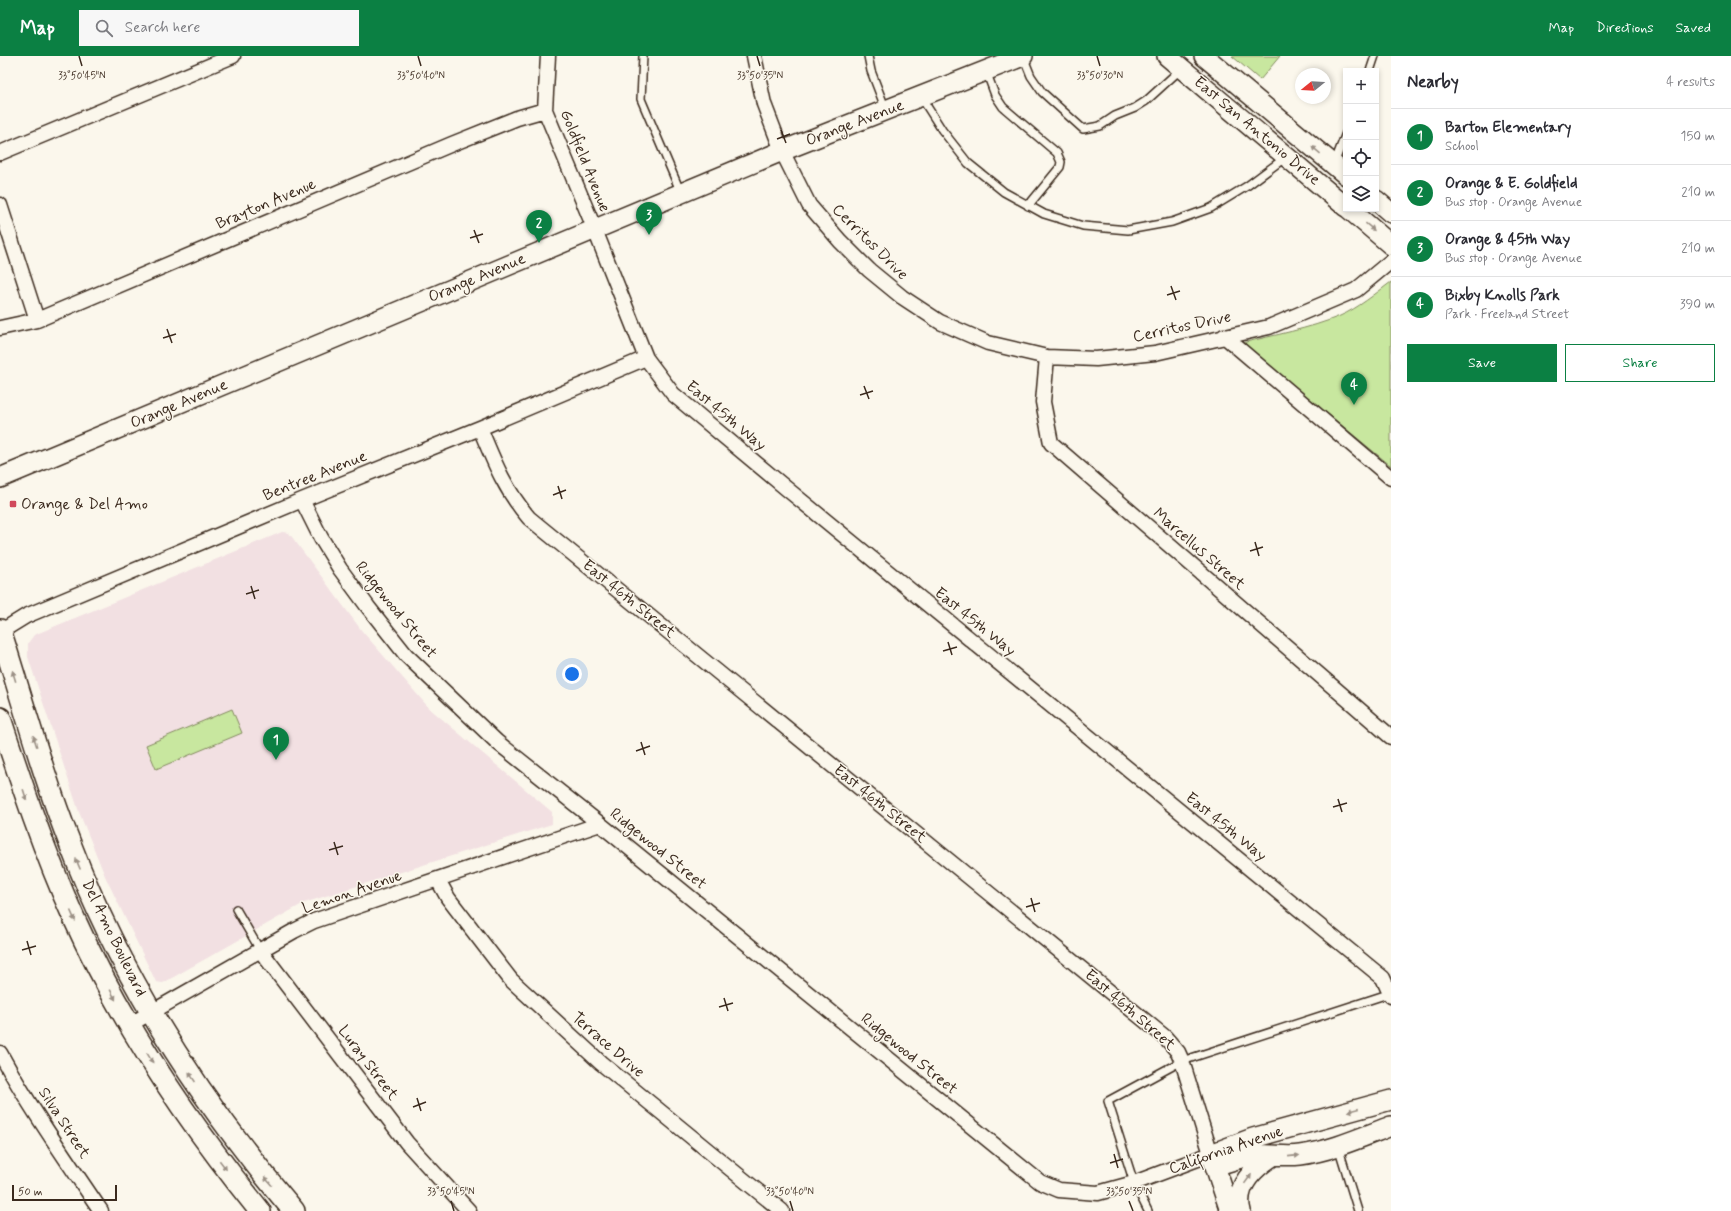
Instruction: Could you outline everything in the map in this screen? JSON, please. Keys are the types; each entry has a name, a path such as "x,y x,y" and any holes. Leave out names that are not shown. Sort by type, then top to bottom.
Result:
{"main road":[{"name":"Del Amo Boulevard","path":"0,631 47,779 71,847 94,902 151,1012 222,1122 294,1211"},
{"name":"Del Amo Boulevard","path":"0,718 29,808 47,857 73,917 129,1025 174,1097 225,1167 260,1211"}],"street":[{"path":"0,153 233,56"},
{"name":"Goldfield Avenue","path":"548,56 545,110 595,230"},
{"name":"Cerritos Drive","path":"754,56 764,104 782,151 809,205 840,241 869,270 902,297 940,322 988,343 1047,357 1096,359 1155,353 1224,336 1270,327 1356,290 1391,261"},
{"name":"Orange Avenue","path":"0,478 782,151 1023,56"},
{"name":"East San Antonio Drive","path":"1167,56 1343,204"},
{"name":"East San Antonio Drive","path":"1204,56 1340,170"},
{"name":"Brayton Avenue","path":"0,328 37,320 452,144 517,118 545,110"},
{"path":"1379,203 1391,213"},
{"path":"0,205 37,320"},
{"path":"1352,212 1391,245"},
{"name":"East 45th Way","path":"595,230 646,358 673,394 1382,978 1391,994"},
{"path":"1224,336 1391,478"},
{"name":"Marcellus Street","path":"1047,357 1043,402 1051,443 1391,737"},
{"name":"Bentree Avenue","path":"0,631 26,616 646,358"},
{"name":"East 46th Street","path":"480,428 504,484 516,503 529,518 1165,1037 1178,1052 1182,1061 1230,1211"},
{"name":"Ridgewood Street","path":"302,500 340,569 406,655 497,742 1040,1182"},
{"name":"Lemon Avenue","path":"129,1025 314,921 600,824"},
{"name":"Terrace Drive","path":"438,880 448,898 511,980 601,1063 782,1211"},
{"name":"Luray Street","path":"260,950 407,1143 469,1211"},
{"name":"Silva Street","path":"0,1053 57,1146 101,1211"},
{"name":"California Avenue","path":"1213,1160 1253,1138 1391,1100"},
{"name":"California Avenue","path":"1040,1182 1058,1190 1098,1193 1213,1160 1260,1155 1301,1155 1338,1146 1391,1126"},
{"path":"1241,1211 1241,1190 1246,1181 1254,1170 1273,1156"}],"lane":[{"path":"643,56 640,99 681,194"},
{"path":"868,56 871,71 886,110"},
{"path":"1023,56 1031,76 1042,92 1083,129 1100,126 1115,116 1135,108 1182,68"},
{"path":"1371,68 1375,56"},
{"path":"986,71 996,95 1003,107 1057,153 1061,160 1060,167 1028,206"},
{"path":"921,97 942,130 968,163 1004,192 1044,214 1083,226 1128,230 1172,222 1212,208 1247,186 1287,157"},
{"path":"1340,170 1345,140"},
{"path":"236,909 260,950"},
{"path":"1148,1211 1134,1183 1108,1101 1182,1061 1391,994"},
{"path":"1338,1146 1358,1211"}],"shaded area":[{"path":"282,532 289,533 362,631 429,708 552,812 552,824 304,903 163,983 156,982 105,876 79,812 28,657 28,643 34,635"}],"green space":[{"path":"1232,56 1280,56 1260,80"},
{"path":"1391,282 1391,466 1242,343 1328,321 1347,313 1360,305"},
{"path":"232,709 242,733 156,769 146,745"}],"place":[{"name":"Orange & 45th Way","path":"649,235"},
{"name":"Orange & E. Goldfield","path":"539,243"},
{"name":"Bixby Knolls Park","path":"1354,405"},
{"name":"Orange & Del Amo","path":"13,504"},
{"name":"Barton Elementary","path":"276,760"}]}
